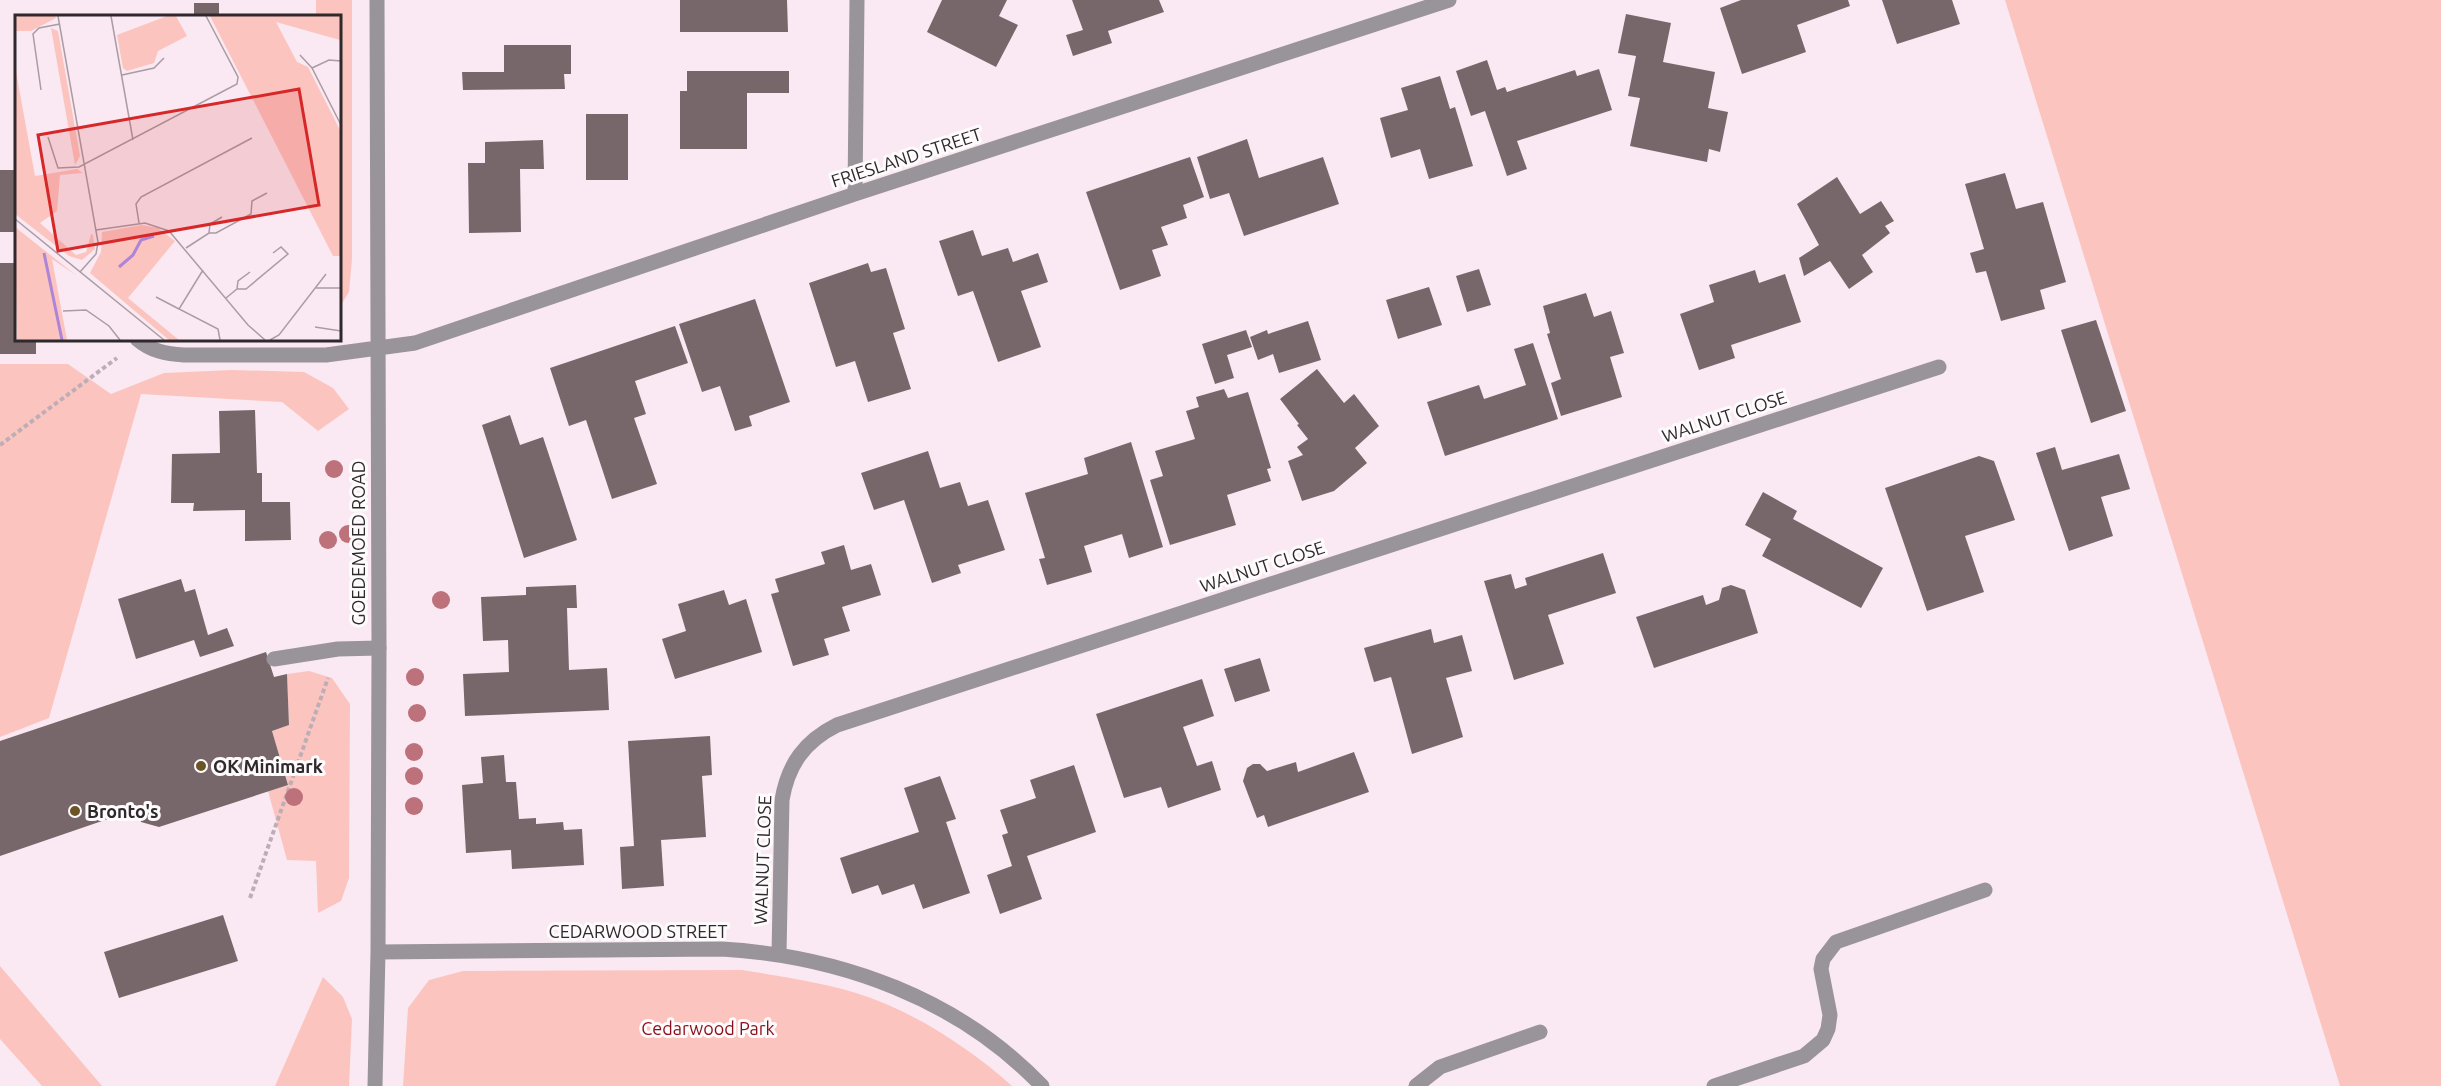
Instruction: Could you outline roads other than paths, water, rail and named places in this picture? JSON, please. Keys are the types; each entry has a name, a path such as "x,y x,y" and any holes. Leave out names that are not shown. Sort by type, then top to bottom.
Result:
{"street":[{"name":"GOEDEMOED ROAD","path":"375,1086 379,648 376,0"},
{"path":"855,194 857,0"},
{"name":"FRIESLAND STREET","path":"138,340 152,350 184,355 326,355 415,343 855,194 1449,0"},
{"name":"WALNUT CLOSE","path":"779,954 784,784 797,756 808,743 837,725 1939,367"},
{"path":"274,659 338,649 379,648"},
{"path":"1714,1086 1804,1056 1824,1040 1830,1015 1821,969 1823,960 1836,942 1984,890"},
{"name":"CEDARWOOD STREET","path":"378,952 722,949 779,954 828,964 876,979 922,999 966,1024 1002,1050 1042,1086"},
{"path":"1416,1086 1440,1068 1540,1032"}],"place":[{"name":"OK Minimark","path":"201,766"},
{"name":"Bronto's","path":"75,811"}],"park label":[{"name":"Cedarwood Park","path":"708,1028"}]}
